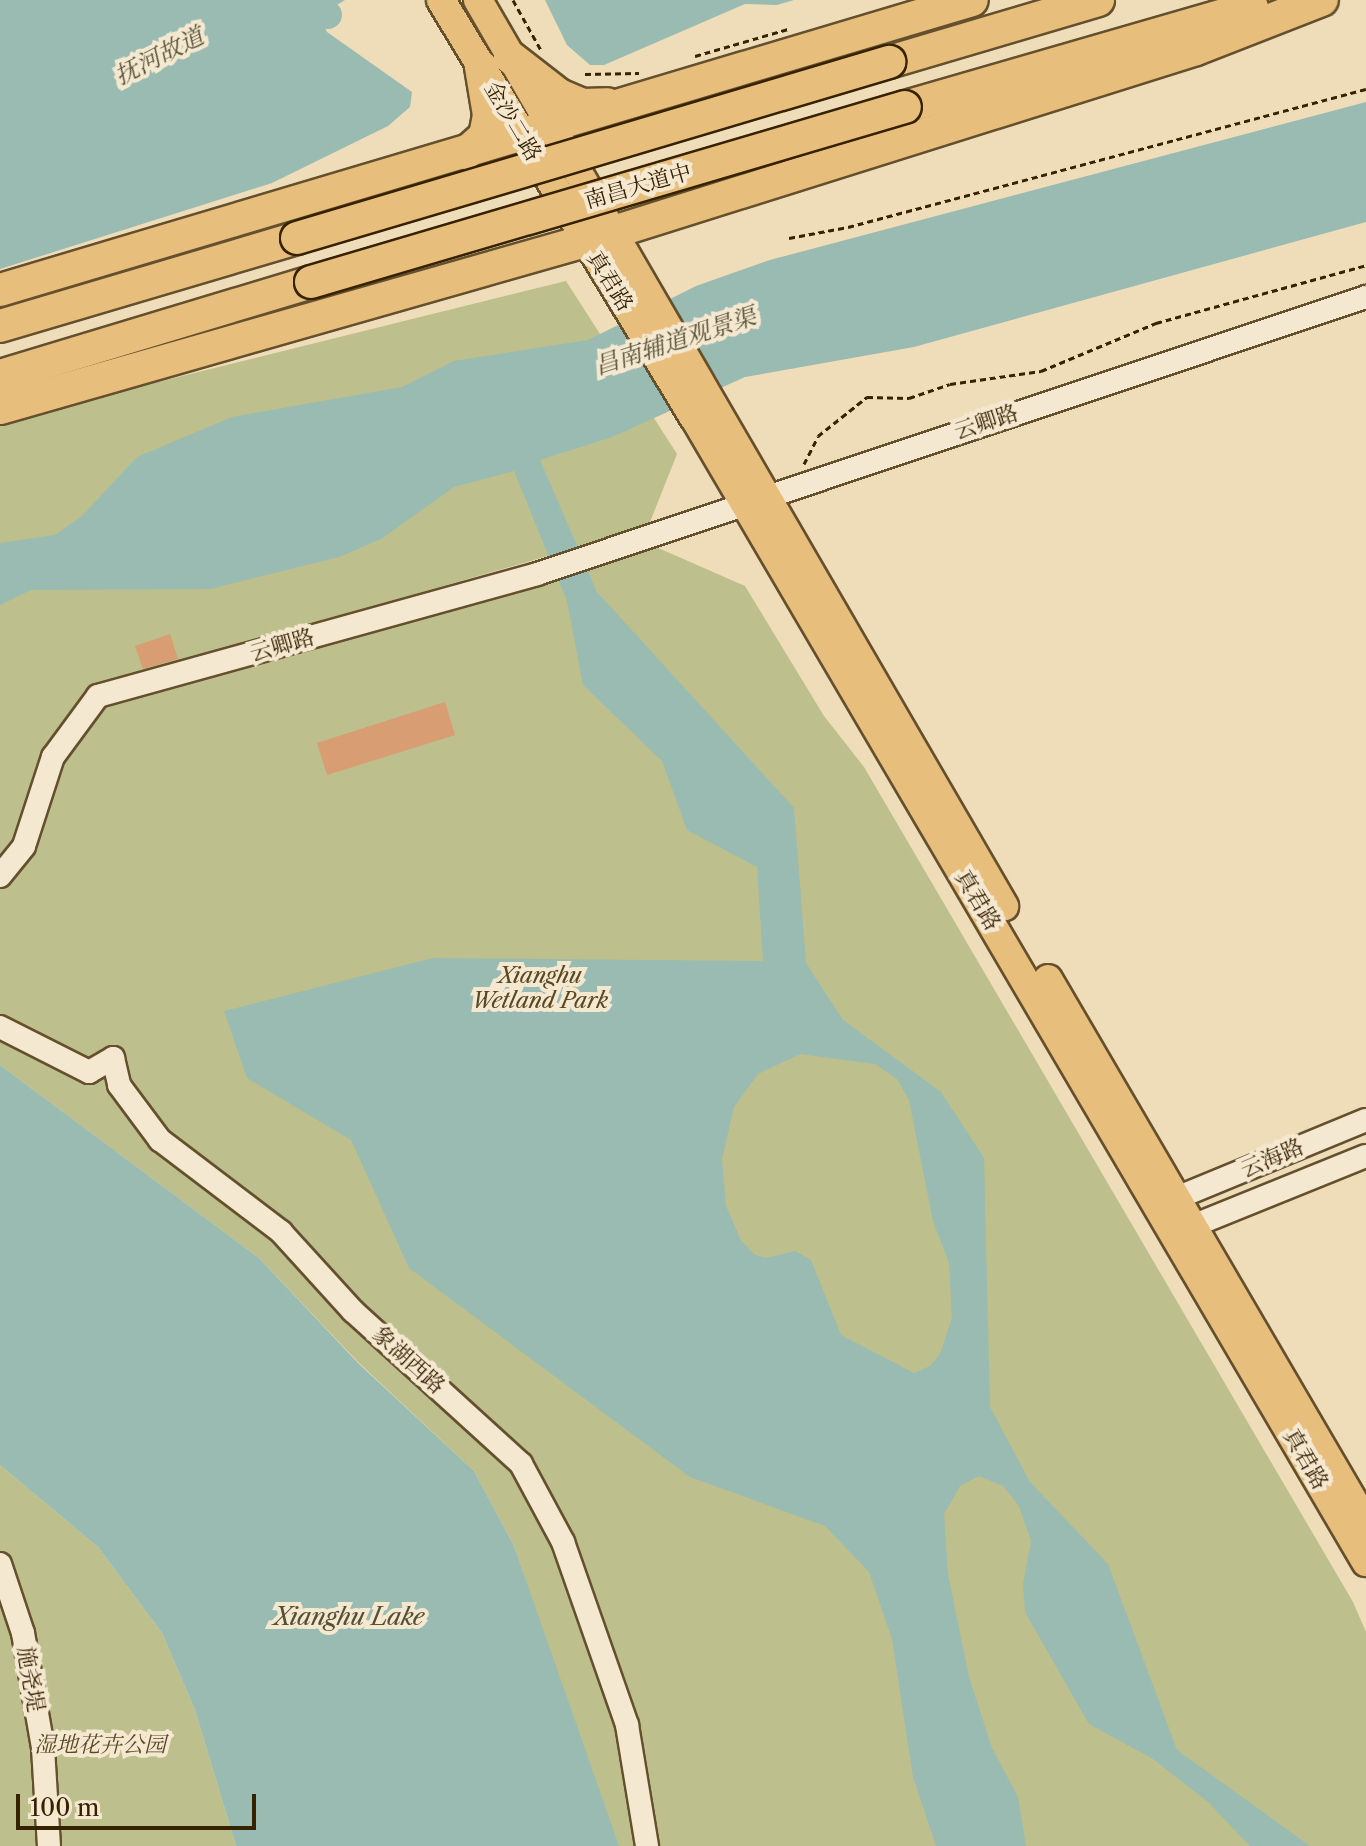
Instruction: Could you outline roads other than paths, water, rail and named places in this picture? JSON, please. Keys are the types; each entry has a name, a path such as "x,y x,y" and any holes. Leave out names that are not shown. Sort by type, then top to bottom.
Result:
{"highway":[{"path":"0,290 972,0"},
{"path":"0,326 1098,0"},
{"name":"南昌大道中","path":"0,376 905,107 1277,0"},
{"path":"0,408 598,236 1196,49 1322,0"},
{"path":"466,153 485,136 495,62 582,105 634,102"},
{"path":"0,306 98,261"}],"main road":[{"name":"金沙二路","path":"441,0 495,62 598,236"},
{"name":"金沙二路","path":"478,0 495,62"},
{"name":"真君路","path":"598,236 704,410 1366,1562"},
{"name":"真君路","path":"754,498 1179,1197 1366,1523"}],"street":[{"name":"云卿路","path":"0,876 24,846 53,757 98,696 537,574 754,498 1366,297"},
{"name":"象湖西路","path":"0,1027 89,1072 113,1058 119,1085 160,1140 281,1232 353,1311 521,1464 563,1542 627,1725 647,1846"},
{"name":"云海路","path":"1179,1197 1366,1120"},
{"name":"云海路","path":"1195,1225 1366,1156"},
{"name":"施尧堤","path":"0,1564 23,1633 43,1748 49,1846"}],"water":[{"path":"0,0 345,0 319,16 327,32 412,92 410,107 388,126 272,183 0,269"},
{"path":"545,0 794,0 777,5 745,4 604,65 590,65 567,45"},
{"name":"昌南辅道观景渠","path":"1366,102 1366,222 914,347 745,377 612,437 540,460 597,592 794,808 806,963 843,1020 941,1092 984,1158 990,1407 1030,1482 1108,1564 1177,1750 1310,1846 1250,1846 1208,1802 1153,1759 1089,1724 1025,1612 1023,1584 1031,1541 1019,1506 1003,1486 979,1476 960,1486 944,1514 948,1574 969,1677 992,1748 1018,1797 1026,1846 936,1846 913,1777 892,1639 869,1572 825,1526 690,1477 409,1268 351,1140 247,1078 224,1011 433,958 763,961 757,867 687,830 662,761 583,685 567,601 514,471 454,487 381,539 339,557 210,589 31,590 0,605 0,543 55,535 82,516 137,457 232,417 402,387 454,361 588,340 696,286 770,260","holes":["800,1054 875,1064 897,1079 909,1100 933,1221 949,1263 952,1318 940,1354 930,1366 914,1373 841,1335 811,1260 795,1251 766,1258 755,1255 741,1240 726,1206 722,1159 734,1107 758,1074"]},
{"name":"Xianghu Lake","path":"0,1065 259,1258 358,1363 474,1471 514,1546 619,1846 236,1846 195,1710 162,1633 98,1547 0,1465"}],"waterway":[{"name":"抚河故道","path":"281,13 328,15"}],"park label":[{"name":"Xianghu Wetland Park","path":"540,988"},
{"name":"湿地花卉公园","path":"100,1745"}]}
